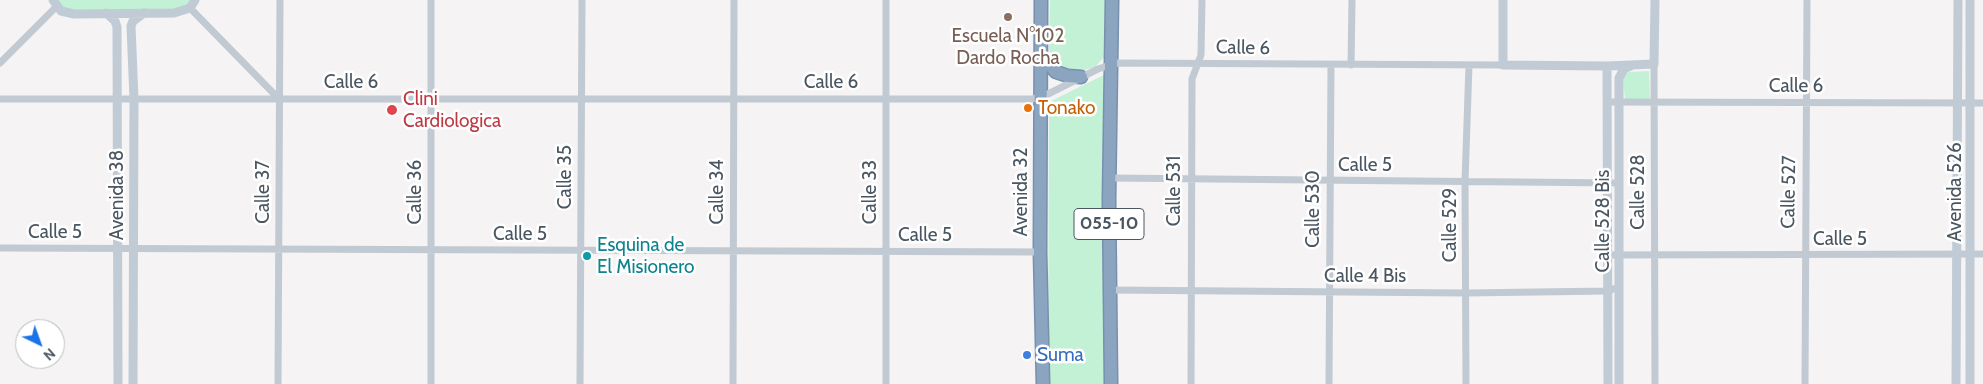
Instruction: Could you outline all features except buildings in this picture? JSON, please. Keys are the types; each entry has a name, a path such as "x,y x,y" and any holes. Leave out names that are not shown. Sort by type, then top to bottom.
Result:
{"highway":[{"name":"Avenida 32","path":"1041,0 1040,252 1044,384"},
{"name":"055-10","path":"1111,384 1110,178 1112,0"},
{"path":"1041,55 1056,72 1081,78"}],"main road":[{"path":"1502,65 1503,0"},
{"name":"Calle 528","path":"1654,64 1655,0"},
{"name":"Avenida 526","path":"1956,384 1958,0"},
{"name":"Avenida 526","path":"1970,0 1970,384"},
{"path":"54,3 68,14 174,13 192,4"},
{"name":"Avenida 38","path":"106,13 115,21 117,27 118,384"},
{"name":"Avenida 38","path":"133,384 134,99 131,26 133,21 144,13"},
{"name":"Calle 6","path":"1502,65 1607,66 1654,64"},
{"name":"Calle 528 Bis","path":"1619,384 1619,78 1624,69 1633,65"},
{"name":"Calle 528 Bis","path":"1607,66 1608,384"}],"street":[{"name":"Calle 37","path":"278,384 280,0"},
{"name":"Calle 36","path":"431,384 432,0"},
{"name":"Calle 35","path":"580,384 582,0"},
{"name":"Calle 34","path":"733,384 734,0"},
{"name":"Calle 33","path":"886,0 886,384"},
{"name":"Calle 531","path":"1191,384 1190,180 1192,79 1201,55 1202,0"},
{"path":"1351,65 1352,0"},
{"name":"Calle 527","path":"1805,384 1804,255 1807,0"},
{"path":"0,63 54,3"},
{"path":"192,4 279,99"},
{"name":"Calle 6","path":"0,99 1040,97 1112,64 1502,65"},
{"name":"Calle 528","path":"1654,64 1655,384"},
{"name":"Calle 530","path":"1329,384 1331,65"},
{"name":"Calle 529","path":"1466,384 1465,182 1469,65"},
{"name":"Calle 6","path":"1608,102 1654,100 1983,103"},
{"name":"Calle 5","path":"1110,178 1620,183"},
{"name":"Calle 5","path":"0,248 1040,252"},
{"name":"Calle 5","path":"1608,255 1983,254"},
{"name":"Calle 4 Bis","path":"1110,290 1466,293 1608,291 1619,287"}],"green space":[{"path":"57,0 192,0 181,11 69,11 61,7"},
{"path":"1050,0 1106,0 1106,48 1104,57 1095,67 1078,72 1068,71 1060,66 1051,56 1049,49"},
{"path":"1649,71 1650,99 1625,100 1623,77 1628,72"},
{"path":"1104,75 1107,76 1105,384 1048,384 1049,102"}],"place":[{"name":"Escuela N°102 Dardo Rocha","path":"1008,17"},
{"name":"Tonako","path":"1028,108"},
{"name":"Clini Cardiologica","path":"392,110"},
{"name":"Esquina de El Misionero","path":"587,256"},
{"name":"Suma","path":"1027,355"}]}
